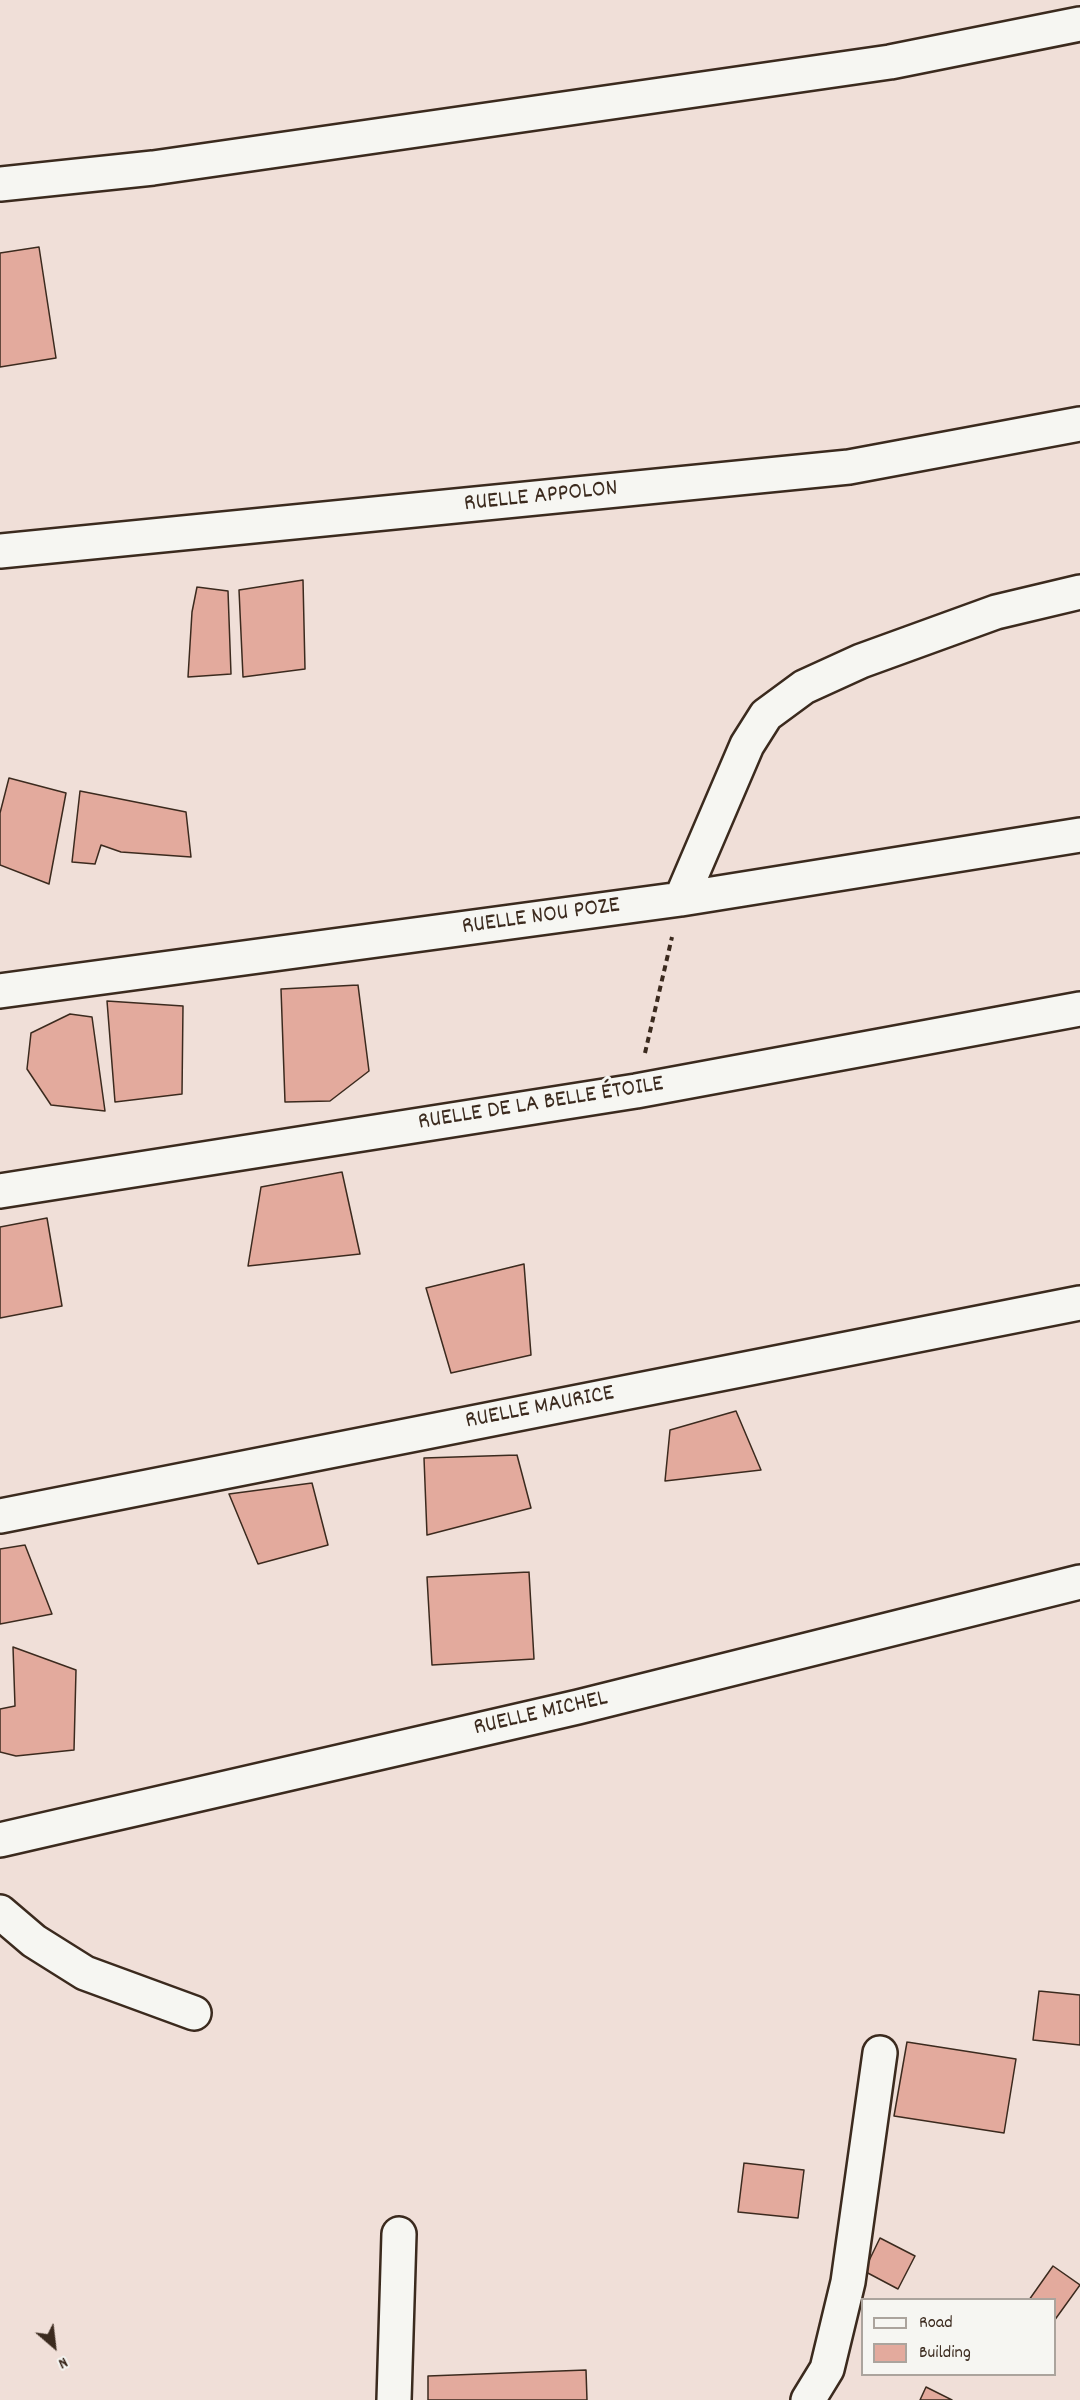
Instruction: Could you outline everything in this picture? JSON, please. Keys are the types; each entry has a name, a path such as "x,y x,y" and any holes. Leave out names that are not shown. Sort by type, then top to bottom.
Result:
{"street":[{"path":"1071,0 1080,14"},
{"path":"0,184 153,168 890,62 1080,24"},
{"name":"RUELLE APPOLON","path":"0,551 849,467 1080,424"},
{"path":"681,898 747,745 765,715 804,687 861,661 996,612 1080,592"},
{"name":"RUELLE NOU POZE","path":"0,991 681,898 1080,835"},
{"name":"RUELLE DE LA BELLE ÉTOILE","path":"0,1191 636,1091 1080,1009"},
{"name":"RUELLE MAURICE","path":"0,1516 1080,1303"},
{"name":"RUELLE MICHEL","path":"0,1840 590,1704 1080,1582"},
{"path":"0,1912 34,1941 85,1973 194,2013"},
{"path":"808,2400 827,2369 848,2282 880,2053"},
{"path":"394,2400 399,2234"}],"path":[{"path":"636,1091 681,898"}],"building":[{"path":"39,247 56,358 0,367 0,253"},
{"path":"303,580 305,669 243,677 239,590"},
{"path":"197,587 228,591 231,674 188,677 192,612"},
{"path":"9,778 66,793 49,884 0,865 0,813"},
{"path":"80,791 186,812 191,857 121,852 101,845 95,864 72,862"},
{"path":"358,985 369,1071 330,1101 285,1102 281,989"},
{"path":"107,1001 183,1006 182,1094 115,1102"},
{"path":"70,1014 92,1017 105,1111 51,1105 27,1069 31,1033"},
{"path":"342,1172 360,1254 248,1266 261,1187"},
{"path":"47,1218 62,1306 0,1318 0,1227"},
{"path":"524,1264 531,1355 451,1373 426,1288"},
{"path":"736,1411 761,1470 665,1481 670,1430"},
{"path":"517,1455 531,1508 427,1535 424,1458"},
{"path":"312,1483 328,1545 258,1564 229,1494"},
{"path":"25,1545 52,1614 0,1624 0,1549"},
{"path":"529,1572 534,1659 432,1665 427,1577"},
{"path":"13,1647 76,1670 74,1750 16,1756 0,1752 0,1709 15,1706"},
{"path":"1039,1991 1080,1995 1080,2045 1033,2040"},
{"path":"907,2042 1016,2059 1004,2133 894,2116"},
{"path":"744,2163 804,2170 798,2218 738,2212"},
{"path":"880,2238 915,2256 898,2289 864,2271"},
{"path":"1053,2266 1080,2285 1056,2318 1056,2298 1030,2298"},
{"path":"586,2370 587,2400 428,2400 428,2376"},
{"path":"926,2387 952,2400 920,2400"}]}
